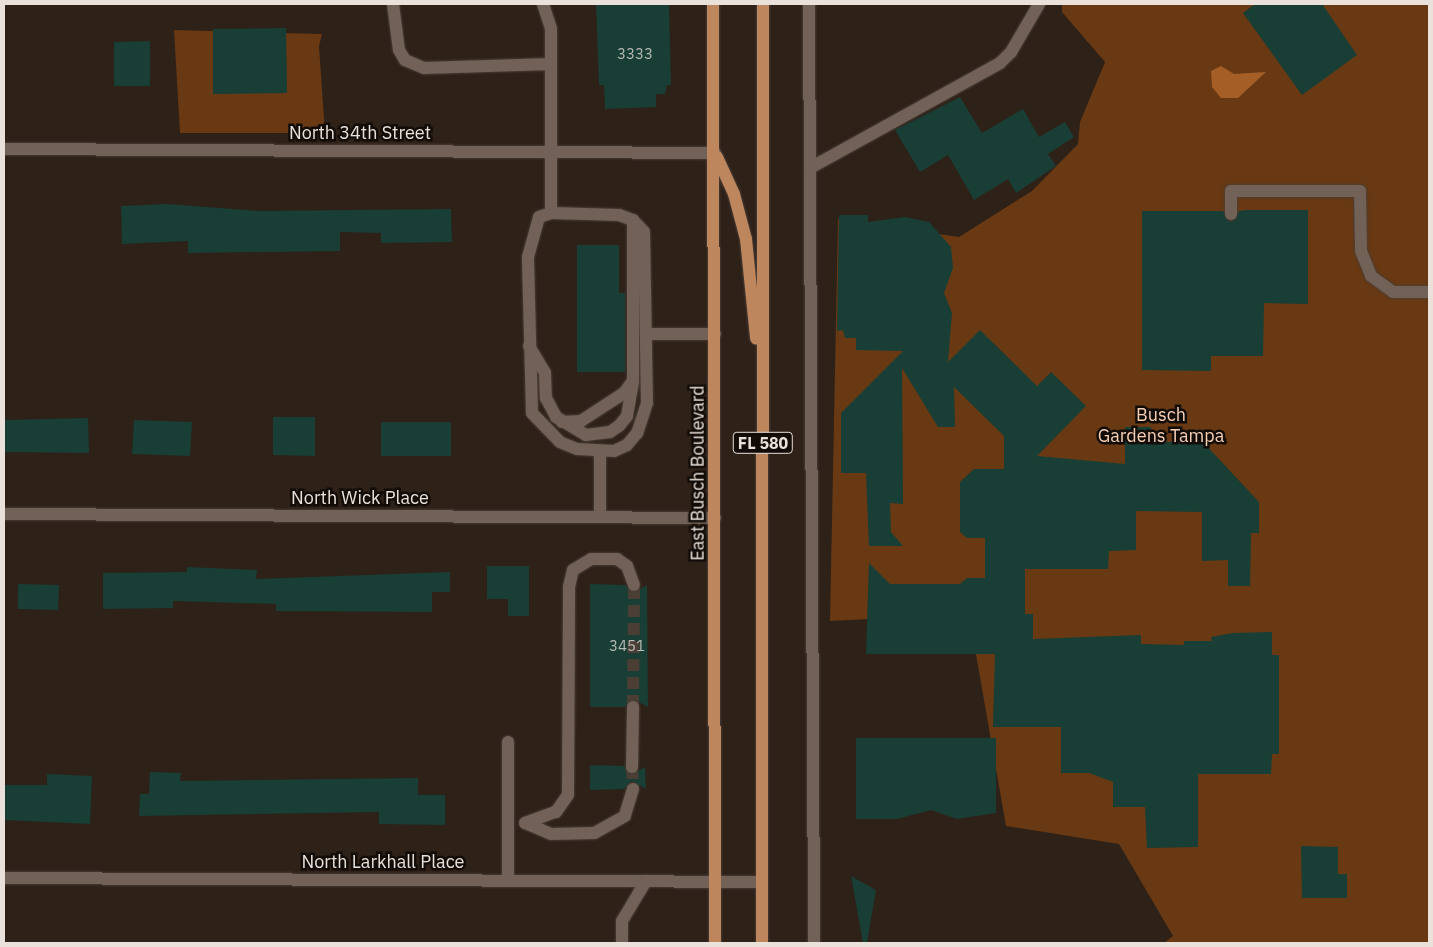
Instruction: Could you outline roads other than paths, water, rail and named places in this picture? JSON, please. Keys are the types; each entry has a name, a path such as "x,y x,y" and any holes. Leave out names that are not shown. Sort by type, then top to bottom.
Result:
{"main road":[{"name":"East Busch Boulevard","path":"713,4 715,153 715,943"},
{"name":"FL 580","path":"762,943 763,4"},
{"path":"715,153 734,194 746,239 764,406"}],"street":[{"path":"393,4 399,50 406,60 424,68 551,64"},
{"path":"543,4 549,12 551,64 551,213"},
{"path":"809,4 814,943"},
{"path":"810,168 1000,63 1011,52 1039,4"},
{"name":"North 34th Street","path":"4,149 715,153"},
{"path":"1231,214 1231,191 1360,191 1361,251 1371,276 1393,292 1429,292"},
{"path":"551,213 619,215 633,220 644,232 647,246 648,334 643,418 628,445 600,452 560,442 532,413 529,346 532,232 539,217 551,213"},
{"path":"529,346 545,373 550,409 562,422 586,435 610,432 627,416 633,379 633,220"},
{"path":"648,334 715,334"},
{"path":"562,422 582,421 624,393 633,379"},
{"path":"600,452 600,517"},
{"name":"North Wick Place","path":"4,514 715,518"},
{"path":"508,823 524,823 556,812 568,795 568,587 573,570 591,559 617,559 627,566 634,585"},
{"path":"632,767 633,707"},
{"path":"508,742 508,880"},
{"path":"524,823 551,834 594,833 626,816 633,789"},
{"name":"North Larkhall Place","path":"4,878 761,882"},
{"path":"622,943 622,921 646,881"}],"tunnel":[{"path":"633,707 634,585"},
{"path":"632,767 633,789"}],"park label":[{"name":"Busch Gardens Tampa","path":"1161,426"}]}
